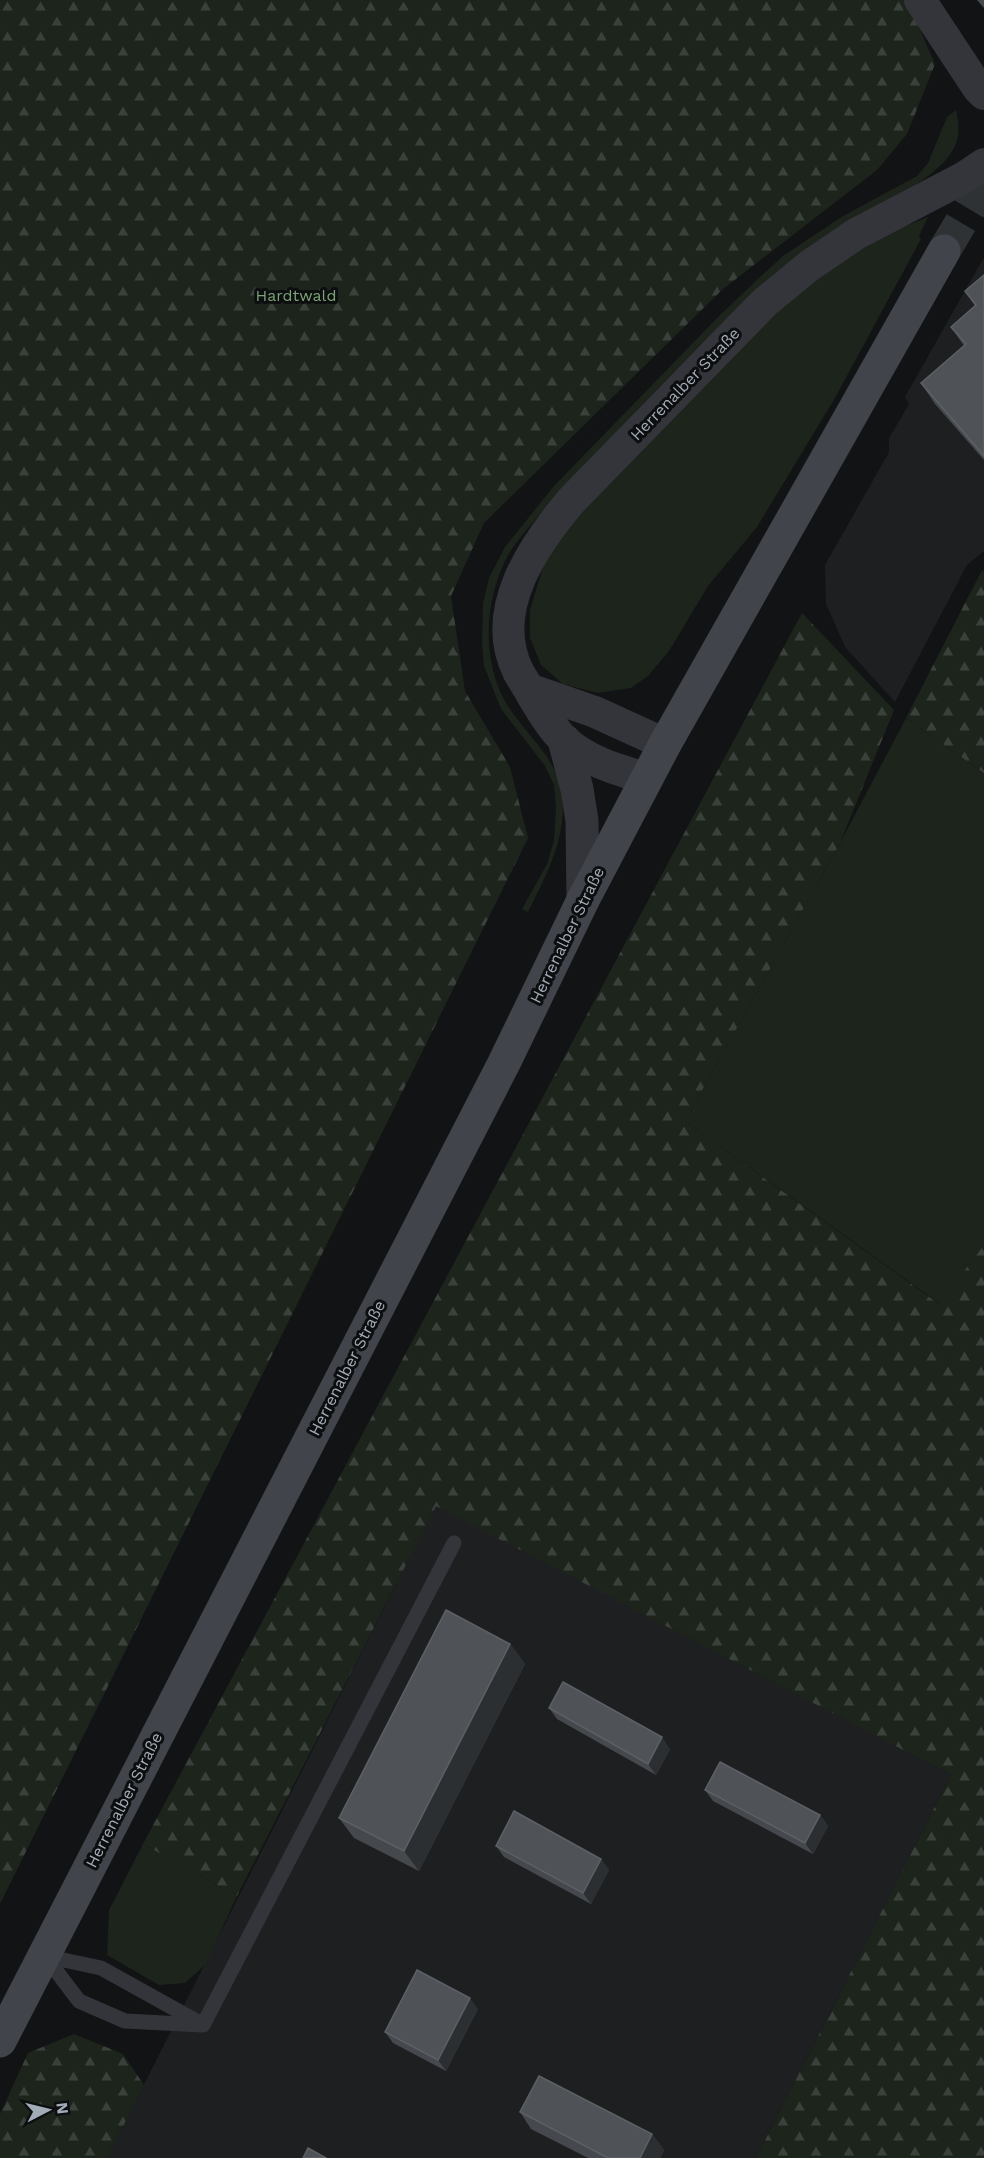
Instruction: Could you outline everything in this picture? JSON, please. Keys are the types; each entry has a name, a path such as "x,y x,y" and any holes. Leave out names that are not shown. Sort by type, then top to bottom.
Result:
{"main road":[{"name":"Herrenalber Straße","path":"0,2041 498,1074 646,778 944,250"}],"street":[{"path":"920,0 984,94"},
{"name":"Herrenalber Straße","path":"646,778 594,760 564,740 545,717 517,670 509,631 518,582 528,561 556,519 764,303 809,266 856,234 963,178 984,164"},
{"path":"529,689 595,712 665,744"},
{"path":"564,740 577,789 582,821 583,900"}],"lane":[{"path":"203,2025 454,1543"},
{"path":"45,1956 79,2001 88,2005 125,2020 203,2025"},
{"path":"45,1956 100,1968 203,2025"}],"shaded area":[{"path":"984,257 984,551 967,565 895,702 845,647 826,604 825,565 889,452 889,438 909,404 905,397"},
{"path":"436,1505 951,1775 756,2158 107,2158"}],"green space":[{"name":"Hardtwald","path":"0,0 907,0 935,64 907,134 877,170 723,289 484,523 451,596 465,691 510,767 528,838 0,1904"},
{"path":"956,110 958,138 944,162 914,186 809,248 765,282 615,432 510,552 501,569 491,608 489,650 493,670 508,706 551,763 560,784 563,801 560,834 550,866 528,912 522,909 547,864 554,840 556,808 554,785 545,766 501,709 484,666 483,603 489,578 505,547 553,487 717,318 783,256 843,216 917,176 928,163 947,117"},
{"path":"928,217 919,236 921,239 835,398 757,527 708,586 669,651 648,676 631,688 597,693 563,684 541,665 530,638 530,610 543,567 565,527 788,300 848,257 898,229"},
{"path":"982,570 984,573 984,773 906,718"},
{"path":"802,613 894,710 840,843 685,1121 939,1304 984,1245 984,2158 756,2158 951,1775 436,1506 237,1896 143,1844"},
{"path":"906,718 984,773 984,1245 940,1304 685,1121 840,843"},
{"path":"143,1844 237,1896 206,1964 185,1983 159,1985 107,1955 109,1910"},
{"path":"74,2034 123,2054 144,2085 107,2158 0,2158 0,2114 28,2053"}],"building":[{"path":"984,275 984,456 921,383 966,344 951,327 976,305 965,291"},
{"path":"446,1610 510,1644 404,1851 339,1818"},
{"path":"563,1682 662,1737 648,1764 549,1708"},
{"path":"720,1762 820,1815 805,1843 705,1790"},
{"path":"514,1811 601,1859 583,1893 496,1846"},
{"path":"417,1970 470,1998 438,2060 385,2032"},
{"path":"539,2076 652,2134 640,2158 608,2158 520,2112"},
{"path":"308,2148 326,2158 303,2158"}],"tunnel":[{"path":"944,251 984,184"}]}
